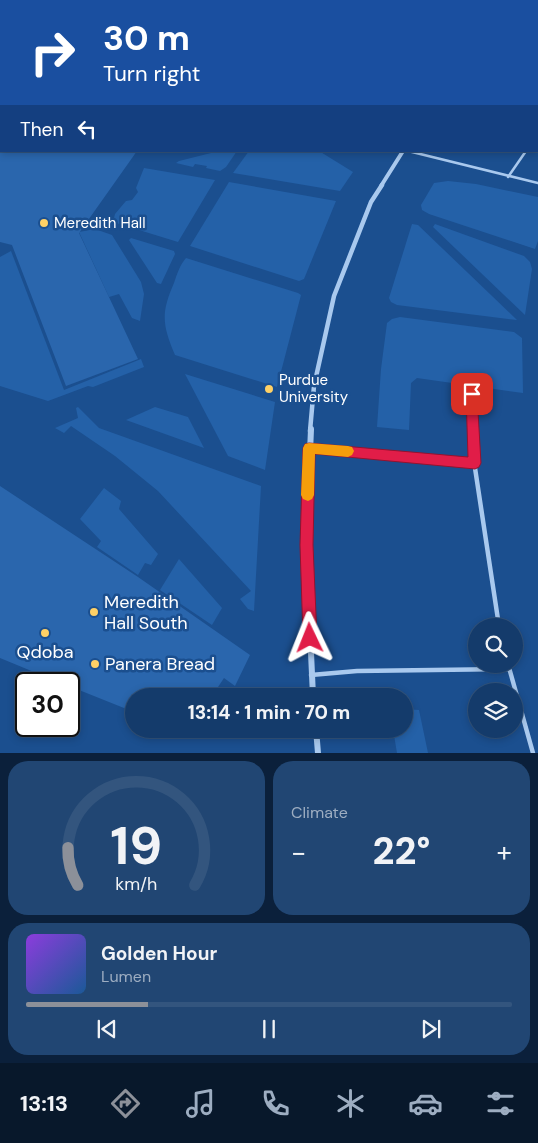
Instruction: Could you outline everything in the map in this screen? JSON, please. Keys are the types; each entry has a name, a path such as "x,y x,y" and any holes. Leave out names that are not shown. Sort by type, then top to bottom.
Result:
{"street":[{"path":"312,688 306,545 309,448 314,386 334,296 371,202 402,152"},
{"path":"317,738 318,753"}],"lane":[{"path":"412,152 538,183"},
{"path":"508,177 525,152"},
{"path":"472,394 475,463 498,618"},
{"path":"309,448 475,463"},
{"path":"311,675 357,671 468,668"},
{"path":"510,673 533,753"}],"shaded area":[{"path":"215,152 236,152 226,167 220,171 206,168 207,166 195,164 193,167 176,163"},
{"path":"248,152 321,152 353,172 340,191 233,173"},
{"path":"144,168 215,180 178,242 113,222 115,214 126,201 132,200 138,192 136,188"},
{"path":"448,181 476,184 538,197 538,241 535,249 422,210 421,205 434,183"},
{"path":"229,182 336,201 304,279 299,281 190,246"},
{"path":"412,224 418,225 517,320 397,305 391,302 389,298"},
{"path":"435,224 524,256 530,262 532,269 525,315 433,227"},
{"path":"95,229 112,235 141,282 144,294 140,321 132,318 119,294 109,297 79,232"},
{"path":"131,238 174,251 175,254 161,284 157,283 129,240"},
{"path":"11,251 64,390 141,359 144,367 93,387 88,386 48,401 0,386 0,257"},
{"path":"186,258 301,295 277,387 175,355 166,327 165,311 170,293"},
{"path":"400,317 514,332 522,338 523,393 417,378 411,383 409,430 377,427 381,369 387,323 392,319"},
{"path":"185,374 275,402 265,470 228,456"},
{"path":"78,407 99,428 261,486 254,611 248,609 240,599 251,591 158,491 115,456 71,426 64,433 55,428 78,418 76,408"},
{"path":"155,407 188,417 204,448 126,420"},
{"path":"104,488 121,501 119,509 158,554 151,565 145,563 138,575 97,547 101,541 80,519"},
{"path":"179,559 222,608 212,625 160,590"},
{"path":"413,710 419,710 428,753 397,753 394,738 413,738"}],"building":[{"name":"Meredith Hall","path":"0,152 136,152 79,233 138,359 66,386 12,245 0,242"},
{"name":"Meredith Hall South","path":"0,486 138,577 250,655 235,686 224,678 217,688 125,688 125,708 80,690 80,672 34,672 0,658"}],"slow traffic":[{"path":"308,495 309,448 348,451"}],"place":[{"name":"Meredith Hall","path":"44,223"},
{"name":"Purdue University","path":"269,389"},
{"name":"Meredith Hall South","path":"94,612"},
{"name":"Qdoba","path":"45,633"},
{"name":"Panera Bread","path":"95,664"}],"route":[{"path":"310,638 306,545 309,448 475,463 472,394"}]}
